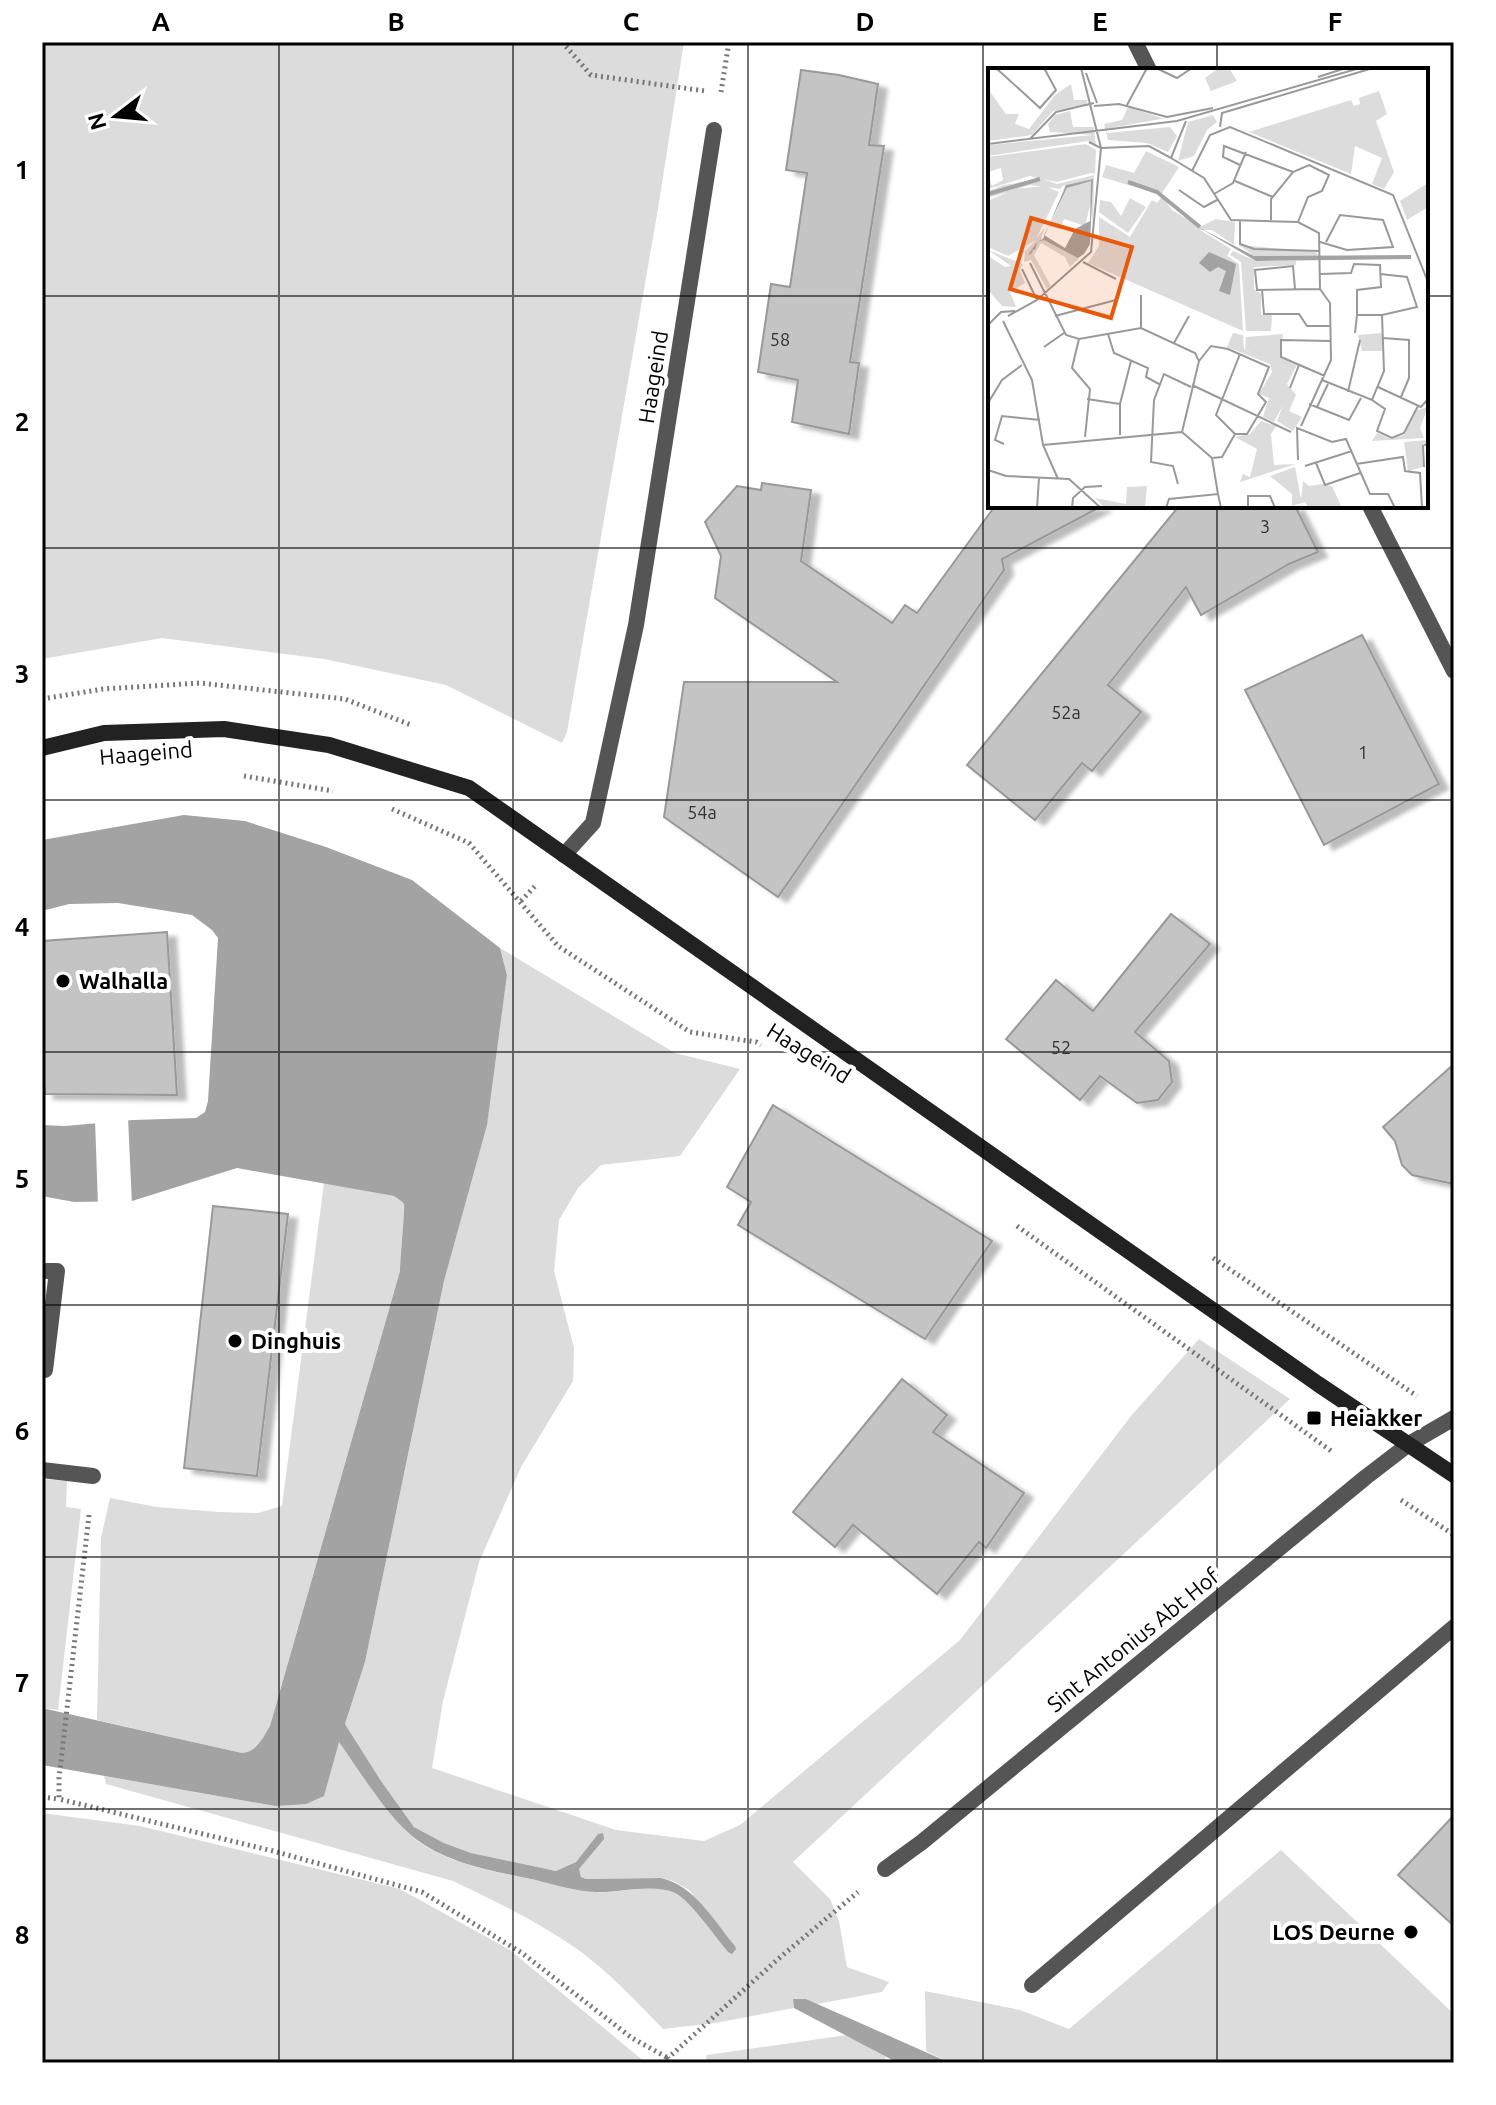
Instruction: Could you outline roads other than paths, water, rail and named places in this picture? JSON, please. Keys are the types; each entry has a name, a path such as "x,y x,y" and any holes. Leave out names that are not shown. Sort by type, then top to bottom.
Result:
{"street":[{"path":"1135,42 1148,68"},
{"name":"Haageind","path":"564,855 593,823 636,625 714,130"},
{"path":"1371,508 1454,671"},
{"name":"Haageind","path":"42,748 104,733 224,729 329,745 469,788 1318,1384 1454,1475"},
{"path":"42,1271 57,1271 45,1370"},
{"name":"Sint Antonius Abt Hof","path":"885,1869 922,1842 1366,1477 1409,1444 1454,1418"},
{"path":"42,1470 93,1476"},
{"path":"1032,1985 1454,1627"}],"place":[{"name":"Walhalla","path":"63,981"},
{"name":"Dinghuis","path":"235,1341"},
{"name":"Heiakker","path":"1314,1418"},
{"name":"LOS Deurne","path":"1411,1932"}]}
